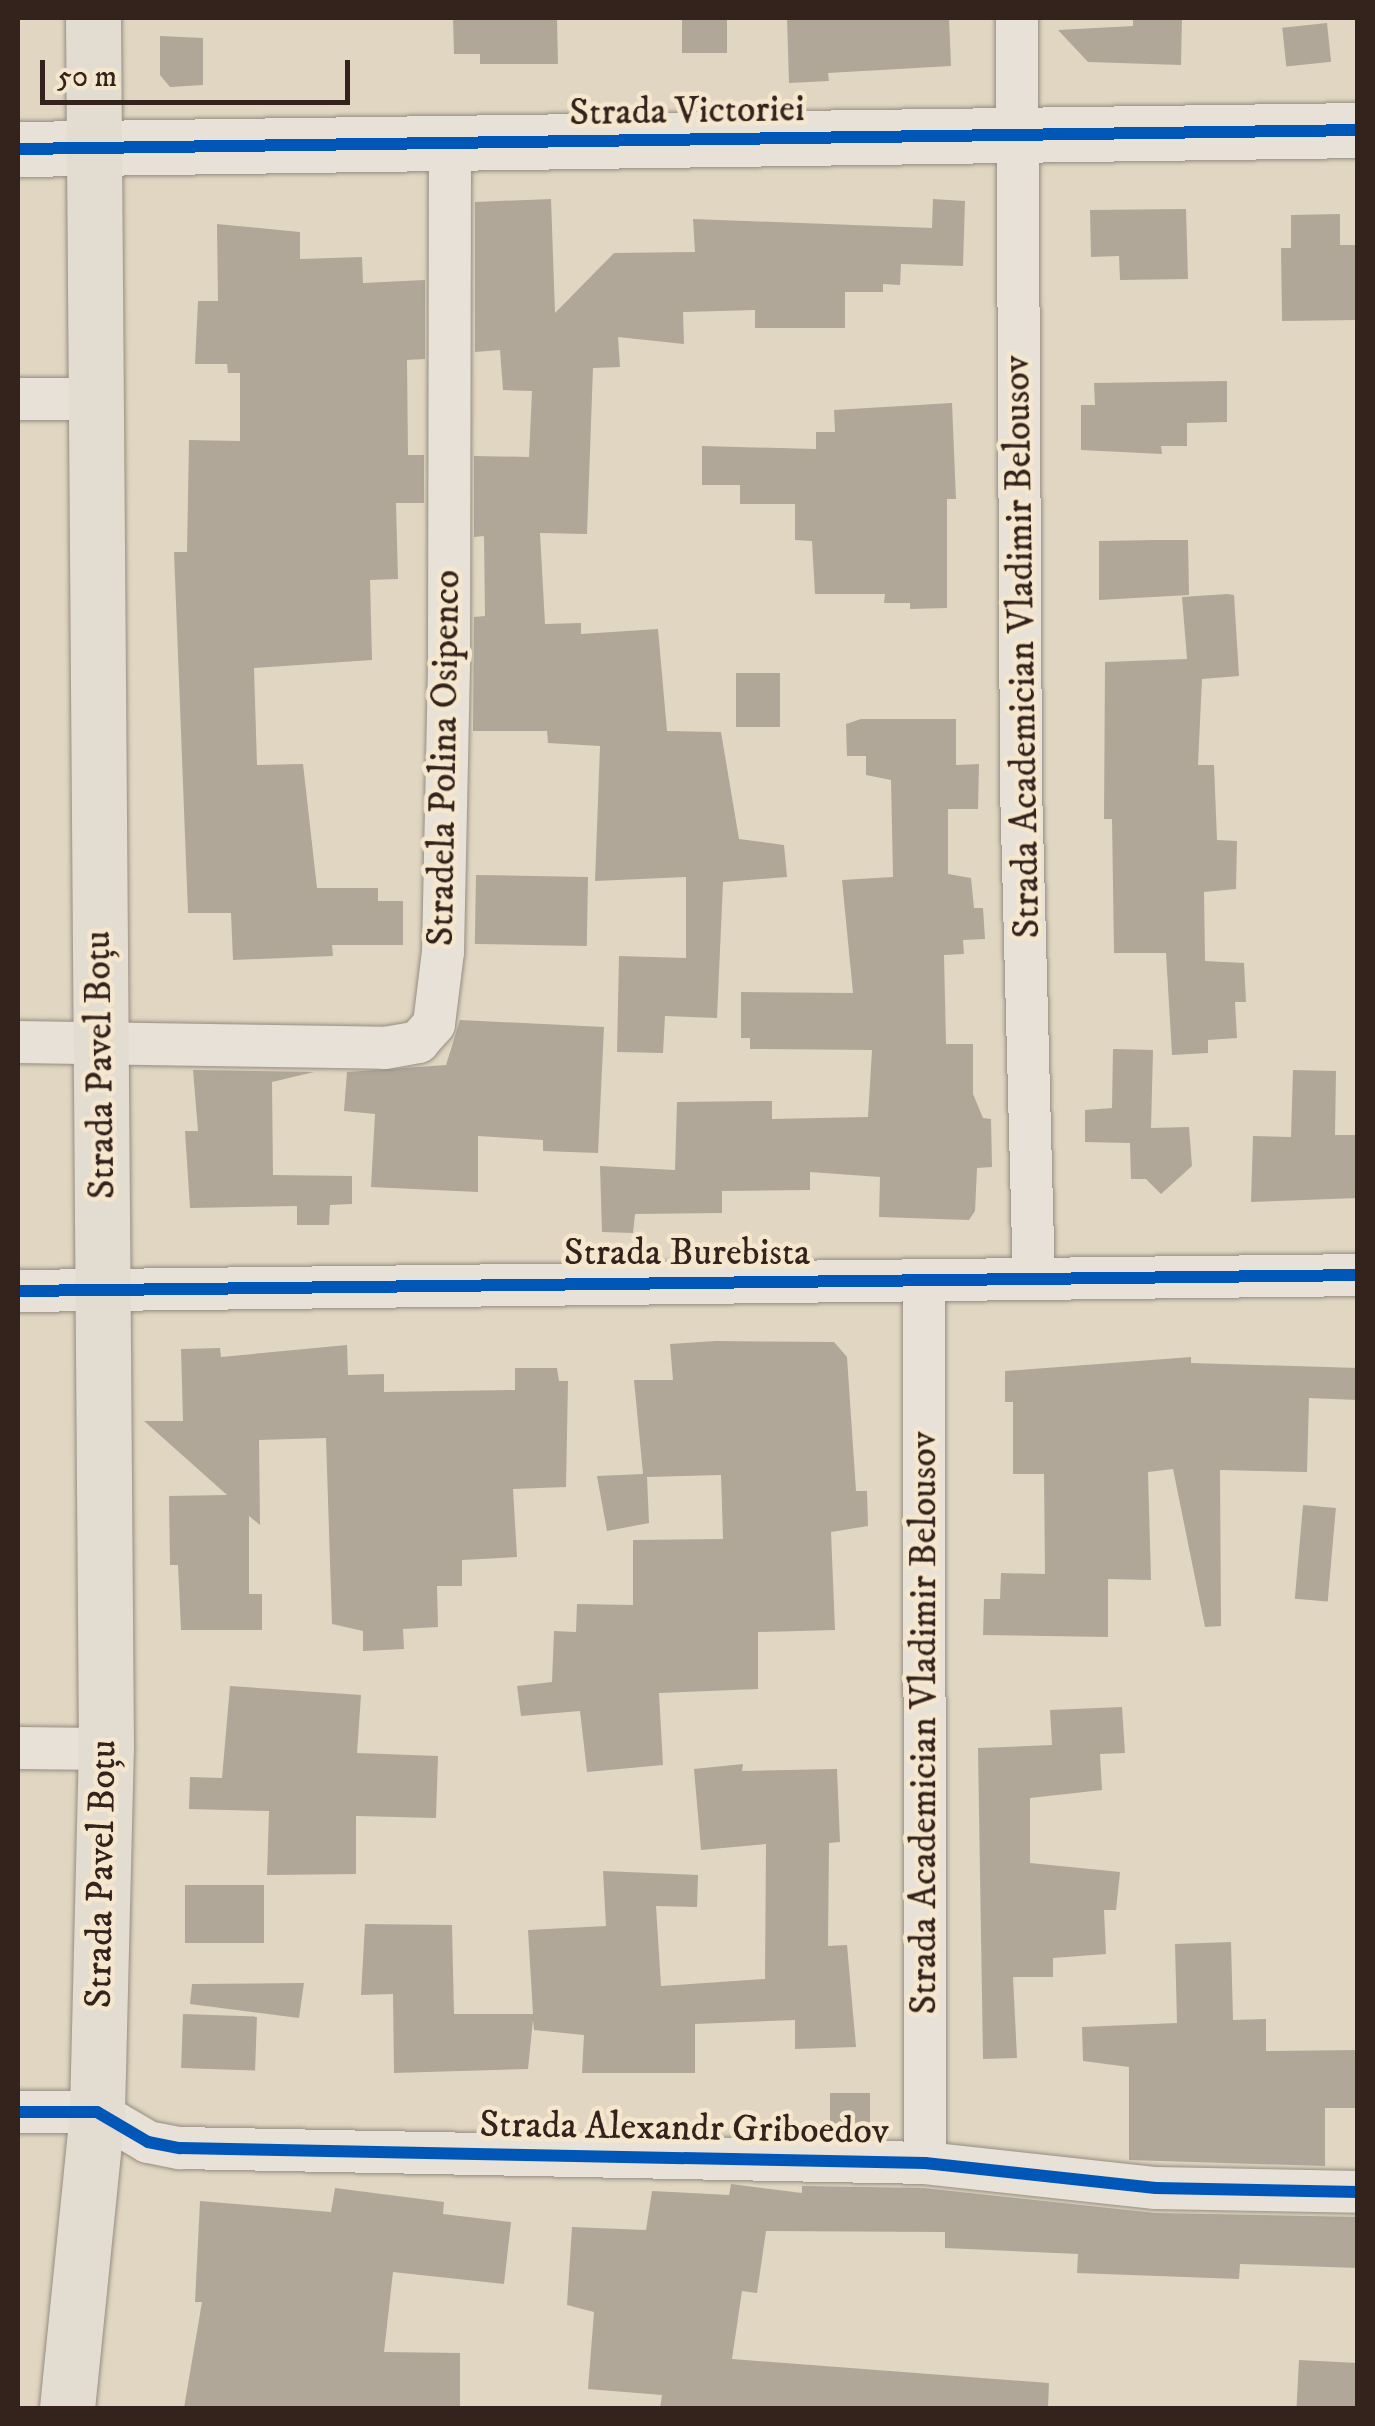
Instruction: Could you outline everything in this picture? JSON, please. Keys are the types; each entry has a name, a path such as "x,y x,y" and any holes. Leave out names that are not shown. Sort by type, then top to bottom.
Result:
{"main road":[{"name":"Strada Pavel Boțu","path":"67,2408 97,2112 106,1749 93,18"}],"street":[{"name":"Strada Academician Vladimir Belousov","path":"1017,18 1021,787 1034,1276"},
{"name":"Strada Victoriei","path":"18,148 450,147 1358,130"},
{"name":"Stradela Polina Osipenco","path":"18,1042 100,1048 406,1048 434,1024 443,952 449,666 450,147"},
{"path":"18,400 94,399"},
{"name":"Strada Burebista","path":"18,1291 1358,1275"},
{"name":"Strada Academician Vladimir Belousov","path":"924,1282 926,2163"},
{"path":"18,1748 106,1749"},
{"path":"18,2112 97,2112"},
{"name":"Strada Alexandr Griboedov","path":"97,2112 148,2142 180,2148 926,2163 1156,2188 1358,2192"}],"building":[{"path":"453,18 557,18 558,64 480,64 480,54 454,54"},
{"path":"682,18 727,18 727,53 682,53"},
{"path":"787,18 949,18 951,66 828,73 829,81 789,83"},
{"path":"1133,18 1182,18 1181,65 1088,62 1058,30 1133,26"},
{"path":"1327,23 1331,62 1286,66 1282,28"},
{"path":"160,36 203,38 203,85 170,87 160,75"},
{"path":"551,199 555,313 614,253 695,252 693,219 932,228 933,199 965,201 963,266 901,264 900,285 883,284 883,292 845,292 845,328 755,328 755,310 683,312 684,344 618,337 620,367 593,368 587,534 540,533 545,624 581,623 581,634 658,629 667,731 721,732 739,839 784,845 787,877 723,882 717,1018 665,1016 663,1053 617,1052 619,956 686,958 686,877 595,881 600,746 548,743 547,731 473,731 474,617 485,616 484,536 474,537 474,456 529,457 532,391 503,390 500,350 475,352 475,202"},
{"path":"1186,209 1188,279 1120,280 1119,256 1091,257 1090,210"},
{"path":"1340,214 1340,245 1356,245 1357,320 1282,321 1281,248 1291,248 1291,215"},
{"path":"217,224 300,232 300,259 362,257 363,283 425,280 425,359 407,360 408,455 424,455 424,503 396,503 398,579 370,580 372,660 254,668 257,765 303,764 317,888 378,888 378,901 403,901 403,945 332,945 333,956 233,960 231,913 188,913 174,552 187,552 189,440 240,441 240,373 228,373 227,364 195,364 198,301 218,301"},
{"path":"1227,381 1227,422 1187,423 1187,446 1161,446 1162,454 1081,450 1081,405 1095,405 1094,383"},
{"path":"952,403 956,499 947,499 947,608 910,609 910,603 884,603 885,594 815,594 812,541 795,540 795,504 740,504 740,485 702,485 702,446 816,449 816,432 835,432 834,410"},
{"path":"1188,540 1189,595 1099,600 1099,541"},
{"path":"1234,595 1239,676 1202,679 1198,765 1214,765 1217,840 1237,841 1236,889 1204,892 1205,961 1244,963 1246,1002 1235,1002 1237,1038 1208,1040 1208,1053 1172,1055 1166,953 1114,953 1112,819 1104,819 1105,662 1187,659 1182,597"},
{"path":"736,673 780,673 780,727 736,727"},
{"path":"861,719 956,719 956,765 979,764 978,809 948,809 948,874 971,878 974,908 983,908 985,939 963,940 964,954 944,955 946,1044 973,1044 973,1094 983,1118 991,1119 992,1167 977,1168 975,1211 969,1220 879,1217 880,1177 810,1172 810,1190 722,1191 722,1213 635,1214 633,1233 602,1232 600,1166 675,1170 677,1102 772,1101 772,1119 868,1117 872,1050 750,1049 750,1038 741,1038 741,992 853,993 842,880 893,877 891,780 866,775 866,756 847,756 846,724"},
{"path":"476,875 588,877 587,946 475,944"},
{"path":"460,1020 604,1027 598,1153 543,1151 543,1140 478,1136 478,1192 371,1187 375,1114 344,1111 347,1072 446,1065"},
{"path":"1113,1049 1153,1050 1151,1128 1189,1127 1192,1166 1161,1194 1146,1179 1131,1179 1130,1143 1085,1142 1085,1110 1112,1108"},
{"path":"193,1070 314,1072 272,1082 273,1175 352,1176 352,1204 330,1205 329,1225 297,1225 297,1206 190,1208 185,1131 198,1131"},
{"path":"1293,1070 1336,1071 1335,1135 1358,1135 1358,1198 1251,1202 1253,1136 1291,1137"},
{"path":"834,1342 847,1357 856,1491 867,1491 868,1526 831,1532 835,1630 758,1632 758,1689 659,1693 663,1765 587,1772 580,1711 521,1716 517,1686 552,1682 554,1631 576,1632 577,1604 633,1605 633,1540 723,1539 721,1475 647,1477 649,1523 607,1531 597,1476 643,1474 634,1380 673,1380 670,1344"},
{"path":"347,1345 348,1375 384,1374 384,1392 515,1390 515,1368 557,1368 559,1381 568,1381 566,1487 513,1489 517,1557 462,1560 462,1586 437,1586 438,1627 403,1629 404,1649 363,1651 363,1631 332,1624 326,1438 259,1440 260,1525 249,1516 249,1594 262,1594 262,1630 181,1630 178,1565 170,1565 169,1496 227,1495 144,1421 183,1421 181,1349 220,1348 221,1357"},
{"path":"1191,1357 1191,1363 1358,1368 1358,1400 1309,1398 1307,1472 1220,1470 1221,1626 1205,1627 1173,1469 1148,1472 1151,1580 1108,1579 1108,1637 983,1635 984,1599 1000,1599 1001,1573 1045,1574 1044,1474 1013,1474 1013,1402 1005,1402 1005,1371"},
{"path":"1303,1505 1336,1508 1328,1602 1295,1599"},
{"path":"230,1686 361,1695 357,1753 438,1756 436,1818 356,1816 356,1874 267,1875 269,1811 189,1809 190,1777 222,1778"},
{"path":"1122,1707 1125,1753 1100,1754 1102,1790 1030,1798 1030,1863 1120,1872 1116,1910 1104,1910 1106,1954 1053,1958 1053,1977 1013,1977 1017,2058 983,2059 978,1748 1052,1745 1050,1710"},
{"path":"743,1764 742,1771 837,1769 840,1842 829,1843 828,1946 847,1945 856,2047 795,2049 795,2020 695,2024 695,2073 582,2073 584,2035 534,2030 533,2020 528,2069 394,2073 393,1994 361,1995 365,1924 452,1925 454,2014 533,2014 528,1930 606,1926 603,1871 698,1875 697,1907 656,1906 661,1986 765,1979 766,1844 701,1850 694,1769"},
{"path":"185,1885 264,1885 264,1943 185,1943"},
{"path":"1231,1942 1233,2020 1266,2019 1266,2051 1358,2050 1358,2108 1325,2108 1325,2166 1129,2160 1129,2067 1083,2061 1082,2027 1177,2023 1175,1944"},
{"path":"304,1983 299,2018 190,2004 192,1984"},
{"path":"183,2014 257,2017 255,2071 181,2068"},
{"path":"830,2093 870,2093 870,2136 830,2136"},
{"path":"731,2184 802,2193 802,2186 923,2188 1155,2213 1358,2217 1358,2268 1240,2264 1239,2279 1077,2273 1078,2254 945,2248 945,2232 766,2231 757,2293 742,2291 732,2359 1049,2383 1048,2408 660,2408 662,2395 588,2389 594,2312 567,2305 572,2227 646,2230 652,2191 729,2195"},
{"path":"335,2188 444,2202 443,2214 511,2222 504,2284 393,2272 384,2352 460,2353 460,2408 184,2408 202,2302 195,2302 200,2201 331,2212"},
{"path":"1299,2360 1358,2363 1356,2408 1296,2408"}],"cycle path":[{"path":"18,149 1358,130"},
{"path":"18,1291 1358,1275"},
{"path":"18,2112 97,2112 148,2142 180,2148 925,2163 1156,2188 1358,2192"}]}
